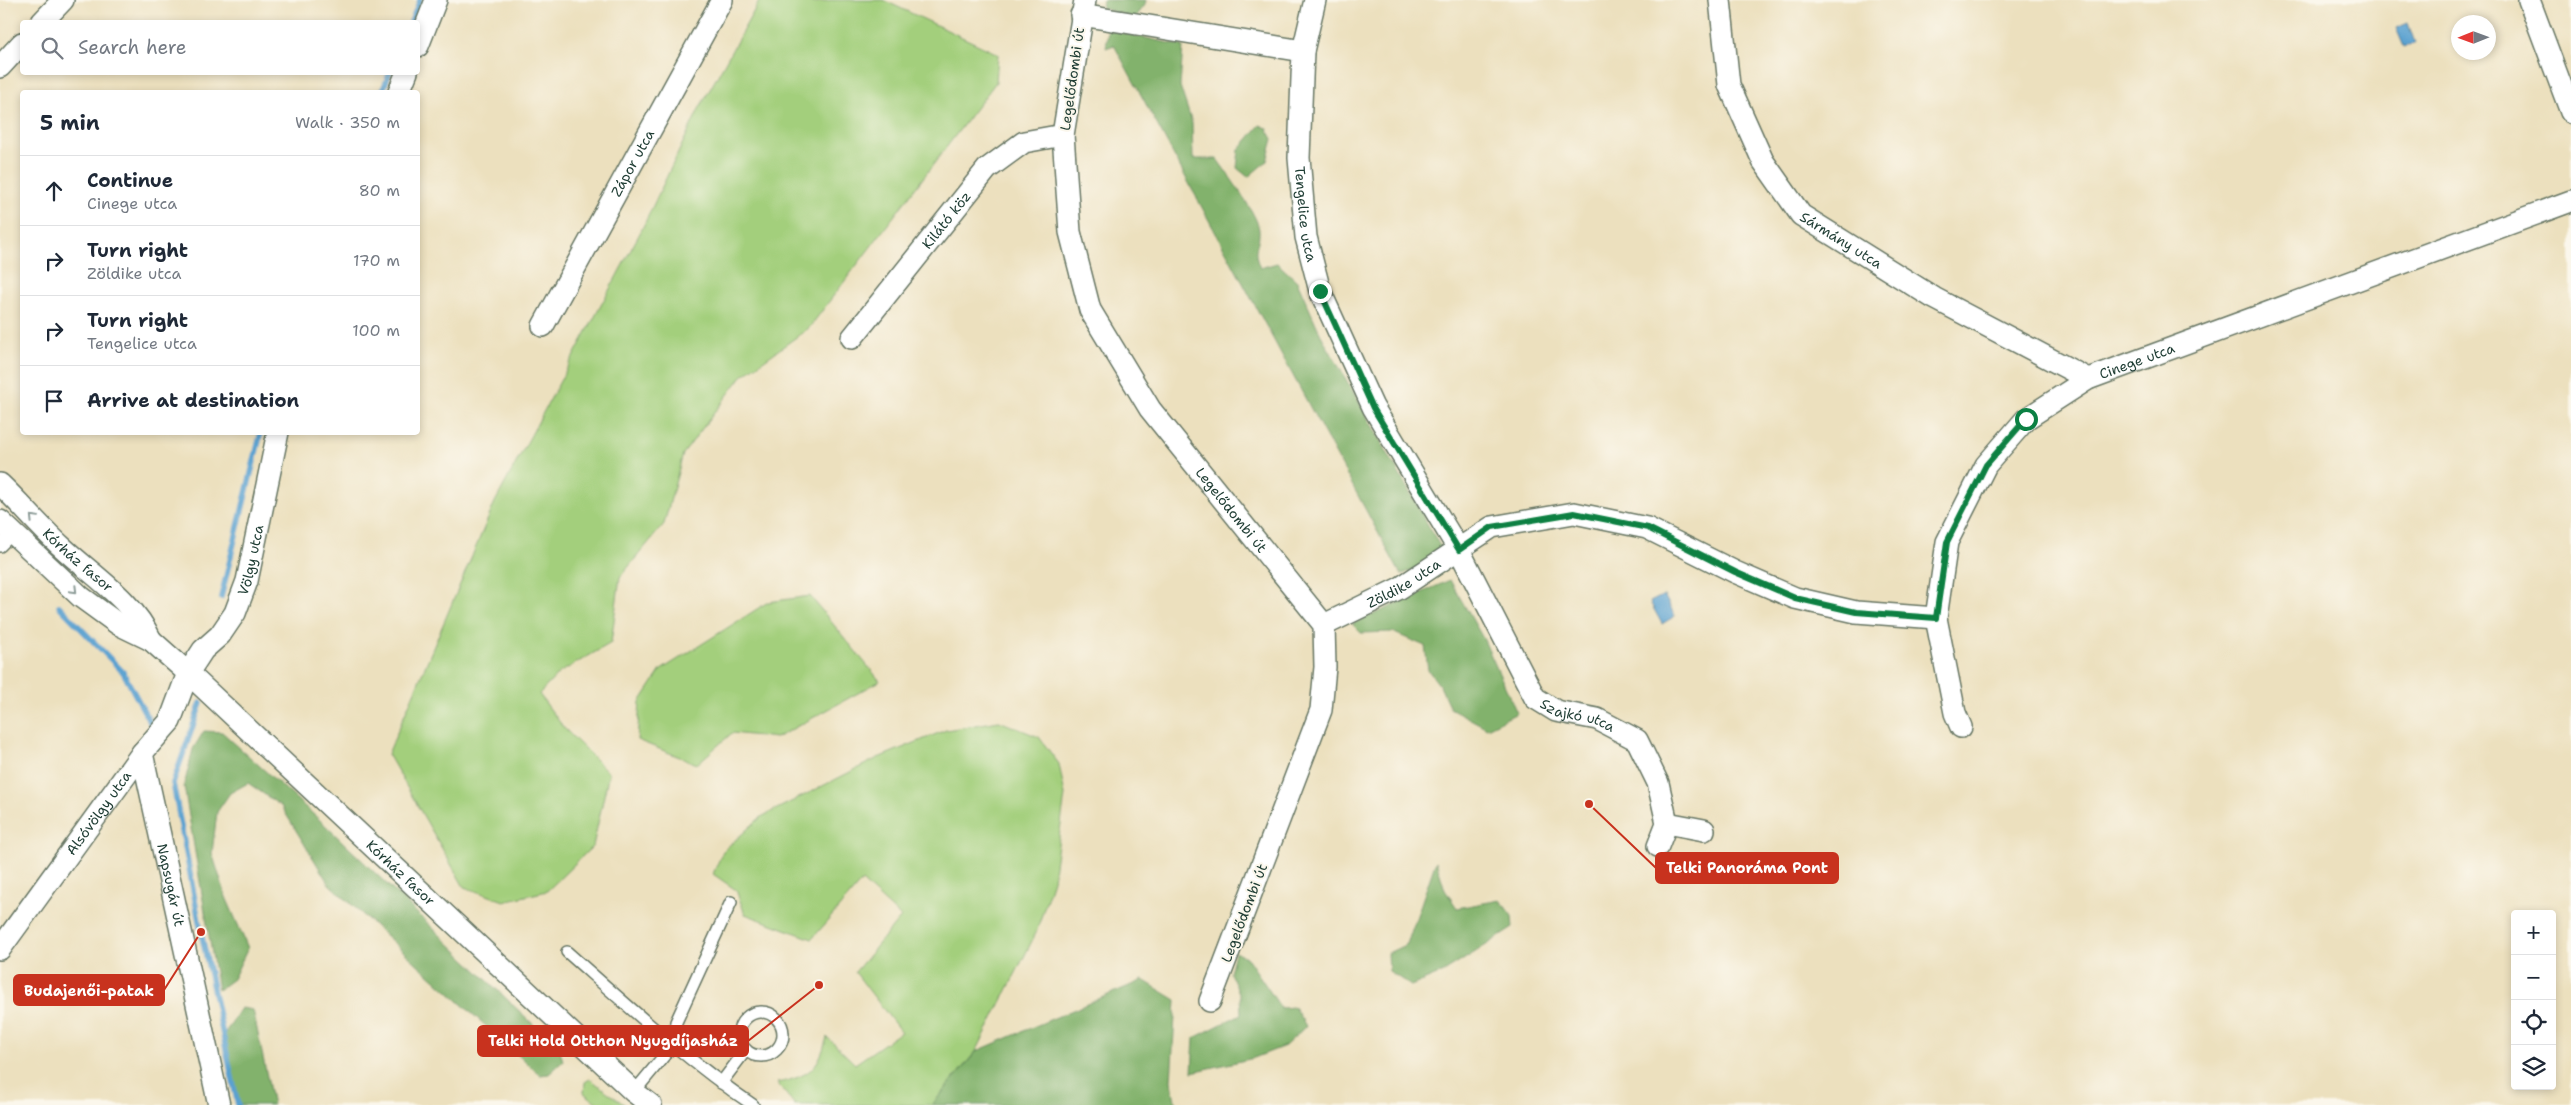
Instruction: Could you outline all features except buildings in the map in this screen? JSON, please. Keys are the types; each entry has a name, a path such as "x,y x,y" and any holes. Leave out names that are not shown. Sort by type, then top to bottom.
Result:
{"street":[{"path":"44,20 63,0"},
{"path":"420,41 436,0"},
{"name":"Zápor utca","path":"543,326 722,0"},
{"path":"1304,51 1315,0"},
{"name":"Sármány utca","path":"1720,0 1729,85 1763,161 1801,215 1934,298 2088,379"},
{"path":"2529,0 2571,112"},
{"name":"Legelődombi út","path":"1210,1001 1321,710 1326,666 1324,625 1150,409 1090,310 1070,232 1063,136 1083,8 1185,31 1304,51"},
{"path":"0,67 20,45"},
{"name":"Tengelice utca","path":"1304,51 1299,158 1306,237 1320,291 1373,408 1459,550"},
{"path":"400,90 406,75"},
{"name":"Kilátó köz","path":"852,338 987,169 1024,142 1063,136"},
{"name":"Cinege utca","path":"1961,727 1955,713 1936,618 1947,542 1986,465 2026,419 2088,379 2571,201"},
{"name":"Völgy utca","path":"188,673 202,650 220,635 235,613 247,581 277,435"},
{"name":"Kórház fasor","path":"0,484 62,547 109,587 144,625 151,640"},
{"name":"Zöldike utca","path":"1324,625 1400,588 1492,527 1574,513 1648,528 1735,572 1795,598 1856,612 1936,618"},
{"name":"Kórház fasor","path":"4,534 46,563 81,597 118,624 151,640 634,1092 651,1105"},
{"path":"46,563 62,547"},
{"name":"Szajkó utca","path":"1459,550 1535,698 1556,711 1597,719 1637,740 1658,782 1668,823"},
{"name":"Alsóvölgy utca","path":"0,949 142,753 170,721 188,673"},
{"name":"Napsugár út","path":"142,753 219,1105"},
{"path":"1658,846 1668,823 1704,830"}],"lane":[{"path":"634,1092 673,1045 676,1022 731,902"},
{"path":"567,952 673,1045 721,1083 753,1105"},
{"path":"721,1083 746,1050"}],"green space":[{"path":"760,0 804,0 814,3 830,0 883,0 998,54 996,82 809,328 742,376 683,454 664,524 620,577 611,643 559,673 539,694 564,728 609,773 593,846 547,891 504,901 464,887 388,754 495,502 641,231 699,109"},
{"path":"1103,0 1146,0 1145,5 1135,18 1102,8"},
{"path":"1108,30 1183,46 1180,86 1192,123 1193,159 1217,159 1248,205 1259,230 1256,256 1260,268 1277,263 1297,281 1321,335 1445,555 1401,575 1114,45 1106,48"},
{"path":"1260,125 1267,128 1273,139 1267,161 1248,177 1237,168 1239,150"},
{"path":"1450,580 1484,640 1517,713 1487,728 1450,708 1440,686 1428,670 1425,646 1392,632 1361,633 1352,624"},
{"path":"810,596 880,681 776,738 732,733 697,764 637,740 640,702 661,670 768,602"},
{"path":"999,721 1039,737 1059,764 1065,795 1053,880 1036,933 977,1050 932,1105 795,1105 777,1083 805,1074 811,1070 820,1057 827,1037 855,1064 901,1032 855,972 901,917 862,881 812,939 745,914 736,890 713,874 723,851 761,817 878,758 946,730"},
{"path":"204,731 222,732 323,823 560,1050 563,1061 549,1074 540,1075 329,884 281,806 248,783 230,793 217,812 212,853 226,897 248,948 233,979 218,990 184,786 193,749"},
{"path":"1436,861 1445,890 1457,908 1500,900 1512,916 1513,928 1444,972 1411,986 1389,971 1388,953 1407,944"},
{"path":"1235,952 1248,959 1281,1008 1294,1007 1306,1026 1285,1046 1254,1058 1192,1072 1194,1038 1241,1014 1240,995 1230,973"},
{"path":"1143,980 1176,1000 1171,1081 1176,1105 932,1105 977,1051"},
{"path":"241,1008 253,1010 273,1105 239,1105 223,1036"},
{"path":"590,1079 625,1105 600,1105 584,1093 585,1082"}],"water":[{"path":"2408,23 2415,43 2404,47 2396,28"},
{"path":"1664,595 1675,616 1662,624 1650,602"}],"waterway":[{"path":"412,20 420,0"},
{"path":"383,90 389,75"},
{"path":"221,597 260,435"},
{"path":"59,606 123,672 152,726"},
{"path":"201,703 173,783 201,932 238,1105"}],"place":[{"name":"Telki Panoráma Pont","path":"1589,804"},
{"name":"Budajenői-patak","path":"201,932"},
{"name":"Telki Hold Otthon Nyugdíjasház","path":"819,985"}],"route":[{"path":"1320,291 1373,408 1459,550 1492,527 1574,513 1648,528 1735,572 1795,598 1856,612 1936,618 1947,542 1986,465 2026,419"}]}
